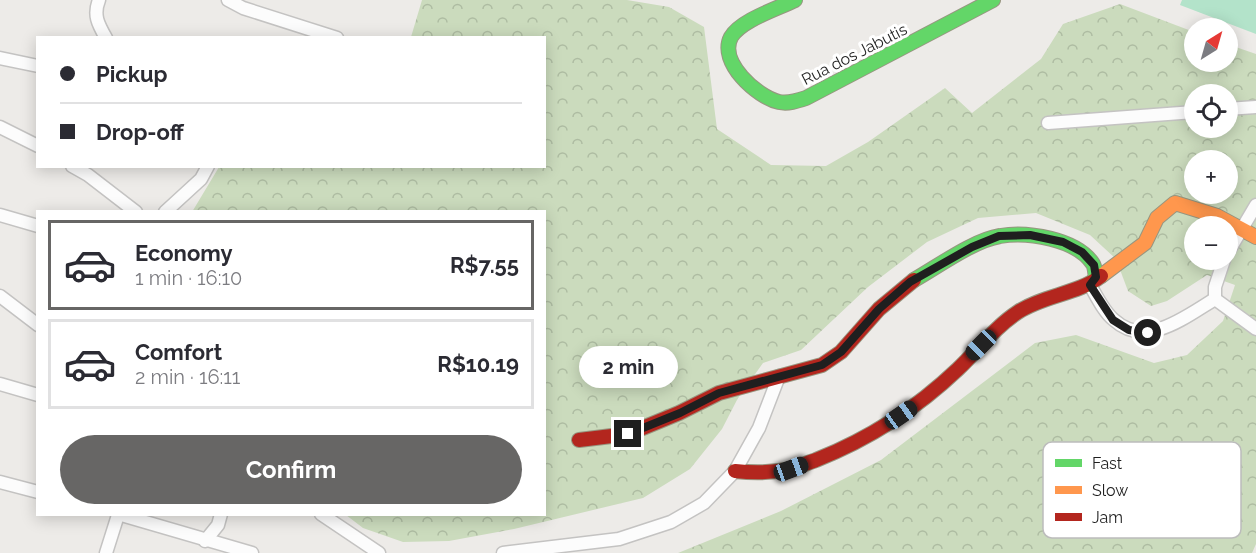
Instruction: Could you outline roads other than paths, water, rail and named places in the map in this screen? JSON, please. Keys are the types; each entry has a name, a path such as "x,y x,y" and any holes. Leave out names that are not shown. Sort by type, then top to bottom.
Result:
{"street":[{"path":"99,0 96,8 96,21 105,36"},
{"path":"228,0 243,8 331,36"},
{"name":"Rua dos Jabutis","path":"795,0 746,24 734,33 727,47 728,57 754,90 779,102 789,103 806,98 993,0"},
{"path":"0,58 36,66"},
{"path":"1238,108 1256,107"},
{"path":"1048,123 1184,113"},
{"path":"0,127 36,145"},
{"path":"167,210 201,180 207,168"},
{"path":"91,171 134,210"},
{"path":"735,471 755,473 791,469 873,434 915,405 1018,312 1054,295 1090,285 1145,243 1157,218 1175,203 1200,208 1243,228 1256,237"},
{"path":"1238,236 1256,205"},
{"path":"0,215 36,225"},
{"path":"579,440 628,434 680,413 719,393 822,365 841,352 879,309 910,282 972,247 999,236 1030,235 1063,242 1082,252 1094,265 1096,277 1090,285"},
{"path":"1215,299 1215,287 1221,270"},
{"path":"1090,285 1113,320 1129,330 1138,332 1148,333 1170,326 1215,299"},
{"path":"0,296 36,323"},
{"path":"1215,299 1256,329"},
{"path":"503,553 619,538 672,522 704,503 735,471 759,428 779,376"},
{"path":"0,384 36,395"},
{"path":"0,482 36,491"},
{"path":"106,553 117,516"},
{"path":"124,516 252,553"},
{"path":"205,541 218,525 220,516"},
{"path":"324,516 379,553"}]}
